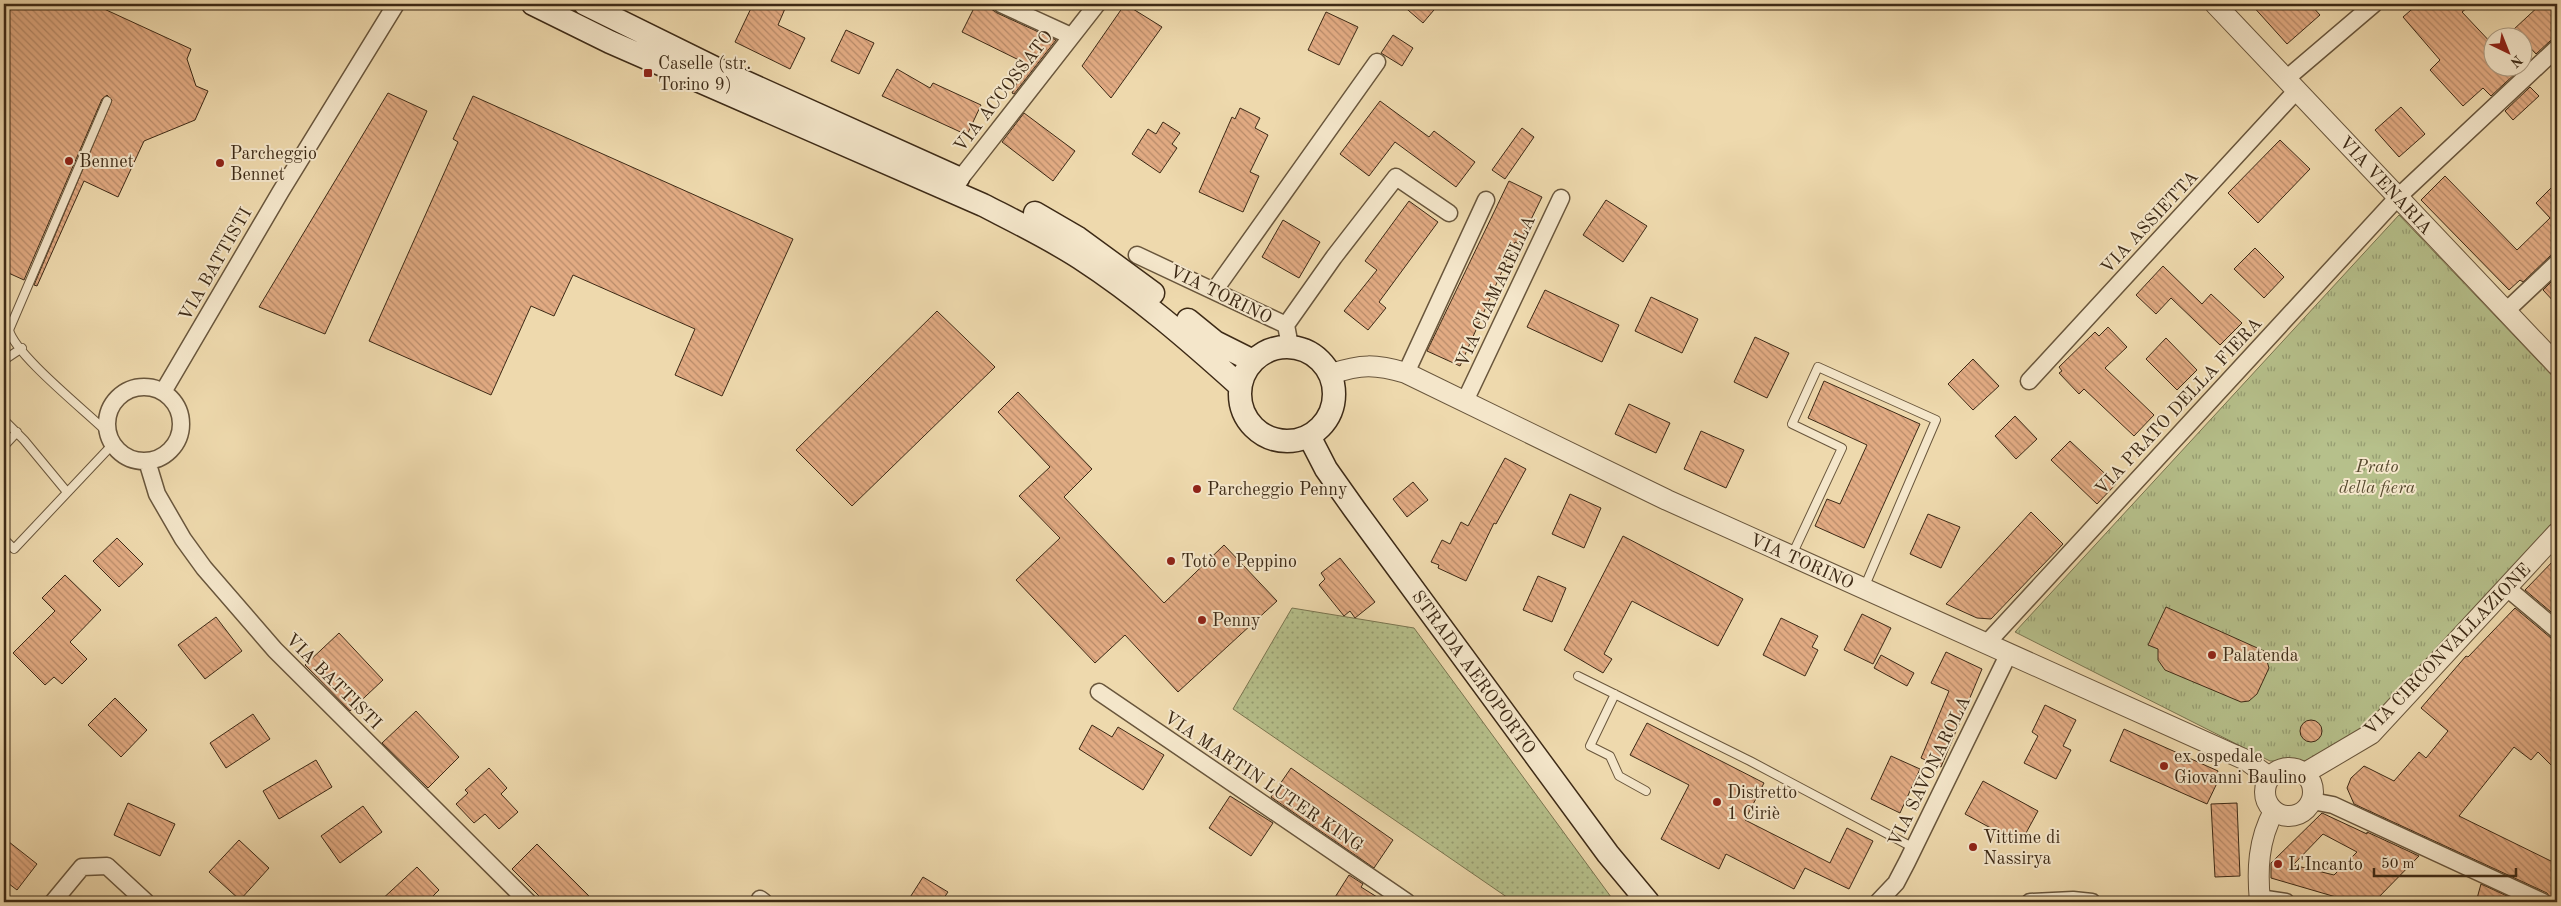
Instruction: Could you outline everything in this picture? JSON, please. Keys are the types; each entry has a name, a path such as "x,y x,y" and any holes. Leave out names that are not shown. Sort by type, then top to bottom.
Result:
{"main road":[{"path":"533,4 610,42 974,202 1037,232 1080,258 1124,290 1193,344 1240,386"},
{"path":"586,4 725,73 1038,215 1078,238 1128,273 1215,342 1252,361"},
{"path":"1288,336 1321,360 1331,374 1334,388 1332,409 1321,428 1309,436 1296,441 1268,438 1257,431 1242,411 1240,386 1244,373 1252,361 1288,336"},
{"name":"STRADA AEROPORTO","path":"1309,436 1326,469 1355,510 1608,854 1648,902"}],"street":[{"name":"VIA BATTISTI","path":"163,392 281,191 396,4"},
{"path":"1001,4 1071,36"},
{"name":"VIA ACCOSSATO","path":"960,179 1096,4"},
{"name":"VIA VENARIA","path":"2215,4 2557,365"},
{"name":"VIA ASSIETTA","path":"2029,381 2292,84 2374,4"},
{"name":"VIA PRATO DELLA FIERA","path":"1987,643 2398,197 2557,48"},
{"path":"1214,290 1378,62"},
{"path":"1288,336 1334,256 1396,177 1449,213"},
{"name":"VIA CIAMARELLA","path":"1465,401 1561,198"},
{"path":"1406,373 1486,200"},
{"name":"VIA TORINO","path":"1137,255 1214,290 1288,336"},
{"path":"2506,311 2557,262"},
{"name":"VIA TORINO","path":"1331,374 1356,366 1379,365 1406,373 1667,500 2246,760 2269,777"},
{"path":"141,387 163,392 178,407 182,427 179,437 170,450 158,459 148,461 128,457 110,439 109,413 120,396 141,387"},
{"name":"VIA BATTISTI","path":"148,461 157,494 183,539 229,598 275,650 528,902"},
{"name":"VIA CIRCONVALLAZIONE","path":"2305,773 2371,734 2557,533"},
{"path":"2507,588 2557,630"},
{"name":"VIA SAVONAROLA","path":"1878,902 1896,883 2009,653"},
{"name":"VIA MARTIN LUTER KING","path":"1098,692 1407,902"},
{"path":"2282,768 2295,768 2305,773 2312,786 2312,801 2308,807 2296,815 2288,816 2274,812 2269,806 2264,792 2269,777 2282,768"},
{"path":"2312,801 2332,805 2543,902"},
{"path":"2274,812 2261,840 2259,900 2286,902"},
{"path":"53,902 82,867 107,866 146,902"},
{"path":"2030,902 2073,900 2092,902"}],"lane":[{"path":"10,335 10,324 107,101"},
{"path":"4,328 30,358 110,439 67,492 14,549 4,539"},
{"path":"4,360 22,348"},
{"path":"1792,556 1842,448 1792,424 1818,367 1936,420 1864,588"},
{"path":"4,420 17,432 67,492"},
{"path":"4,446 17,432"},
{"path":"1578,676 1750,761 1914,848"},
{"path":"1615,694 1590,746 1610,756 1619,776 1646,791"}],"green space":[{"name":"Prato della fiera","path":"2399,215 2557,381 2557,518 2365,727 2305,761 2270,761 2015,632"},
{"path":"1292,608 1414,628 1611,897 1607,902 1514,902 1233,709"}],"building":[{"name":"Bennet","path":"4,4 104,4 102,8 191,49 187,59 196,86 208,91 195,120 144,141 118,197 84,181 37,286 34,285 112,100 107,95 102,99 24,280 4,271"},
{"path":"753,4 787,4 778,25 805,38 790,69 735,42"},
{"path":"976,4 984,4 997,13 1056,40 1014,94 1012,93 1027,64 962,32"},
{"path":"1125,4 1162,27 1111,98 1082,66"},
{"path":"1401,4 1439,4 1423,23"},
{"path":"2251,4 2310,4 2320,15 2287,44"},
{"path":"2418,4 2472,4 2462,12 2484,35 2484,78 2510,78 2491,96 2483,88 2463,106 2430,70 2440,60 2403,17"},
{"path":"2541,4 2557,4 2557,38 2550,41 2536,54 2534,52 2534,28 2515,28"},
{"path":"1326,12 1358,27 1339,65 1308,50"},
{"path":"846,30 874,43 859,74 831,61"},
{"path":"1393,35 1413,48 1402,66 1381,53"},
{"path":"897,69 930,88 933,83 981,105 967,135 882,96"},
{"path":"2530,87 2539,96 2513,120 2505,111"},
{"path":"388,93 427,111 325,334 259,307"},
{"path":"473,96 793,239 722,396 675,375 695,329 573,275 554,316 531,306 491,395 369,341 458,142 453,139"},
{"path":"1380,101 1429,137 1434,131 1475,162 1456,187 1395,142 1369,176 1340,154"},
{"path":"2401,107 2425,134 2399,157 2375,130"},
{"path":"1240,108 1260,118 1255,128 1268,135 1250,172 1259,176 1243,212 1199,192 1232,117 1235,119"},
{"path":"1024,113 1075,151 1053,181 1002,142"},
{"path":"1163,122 1180,133 1172,144 1177,148 1160,173 1132,154 1148,129 1156,134"},
{"path":"1522,128 1534,137 1505,179 1492,170"},
{"path":"2280,140 2310,169 2258,223 2228,193"},
{"path":"2445,176 2517,250 2550,218 2536,203 2557,182 2557,253 2550,256 2523,282 2520,280 2509,290 2421,200"},
{"path":"1509,181 1542,197 1519,244 1515,242 1460,366 1427,351"},
{"path":"1606,200 1647,226 1623,262 1583,235"},
{"path":"1409,201 1438,222 1379,302 1386,308 1368,330 1344,311 1377,270 1365,261"},
{"path":"1283,220 1320,242 1299,278 1262,257"},
{"path":"2255,248 2284,277 2264,298 2234,269"},
{"path":"2163,266 2202,304 2211,294 2242,323 2220,345 2171,298 2156,314 2136,295"},
{"path":"2557,276 2557,305 2543,290"},
{"path":"1545,290 1619,325 1602,362 1527,327"},
{"path":"1651,297 1698,319 1682,353 1635,331"},
{"path":"937,311 995,367 852,506 796,450"},
{"path":"2108,327 2127,347 2105,368 2154,415 2134,436 2084,389 2079,394 2059,373 2062,371 2059,367 2095,332 2099,336"},
{"path":"1755,337 1789,353 1767,398 1734,382"},
{"path":"2166,338 2197,370 2177,390 2146,359"},
{"path":"1973,359 1999,386 1973,410 1948,384"},
{"path":"1824,381 1920,424 1864,548 1815,526 1827,499 1840,504 1867,445 1808,418"},
{"path":"1018,392 1092,469 1064,497 1164,603 1224,545 1277,601 1178,692 1125,635 1095,663 1016,580 1060,538 1019,496 1050,467 998,412"},
{"path":"1629,404 1670,423 1656,453 1615,434"},
{"path":"2015,416 2037,439 2016,459 1995,436"},
{"path":"1701,431 1744,450 1726,488 1684,469"},
{"path":"2070,441 2116,484 2097,504 2051,460"},
{"path":"1505,458 1526,469 1496,524 1494,523 1466,581 1438,568 1439,565 1431,562 1442,540 1450,544 1461,522 1468,526"},
{"path":"1413,482 1428,500 1407,517 1393,499"},
{"path":"1570,494 1601,508 1584,548 1552,534"},
{"path":"2031,512 2063,544 1991,619 1977,618 1946,604"},
{"path":"1928,514 1960,527 1941,568 1910,554"},
{"path":"1623,536 1743,599 1718,646 1632,601 1604,654 1612,659 1603,673 1564,650"},
{"path":"117,538 143,564 119,587 93,561"},
{"path":"2557,557 2557,617 2525,590"},
{"path":"1340,558 1375,602 1355,618 1350,611 1344,616 1319,585 1325,579 1321,573"},
{"path":"65,575 101,610 70,642 87,659 62,684 54,677 45,685 13,653 55,611 42,598"},
{"path":"1538,576 1566,588 1552,622 1523,610"},
{"name":"Palatenda","path":"2166,607 2264,651 2269,668 2257,694 2249,701 2241,702 2165,670 2158,660 2158,649 2148,645"},
{"path":"2515,608 2551,638 2557,640 2557,771 2538,752 2531,760 2514,747 2459,816 2557,864 2557,902 2553,902 2547,893 2354,804 2347,788 2351,778 2364,766 2394,781 2419,752 2426,758 2448,731 2421,708 2466,656 2468,657"},
{"path":"1862,614 1891,628 1873,664 1844,650"},
{"path":"216,617 242,651 205,679 178,645"},
{"path":"1781,618 1818,636 1812,647 1818,650 1805,676 1763,655"},
{"path":"339,633 383,680 350,711 305,665"},
{"path":"1946,652 1982,669 1941,767 1921,758 1949,691 1931,683"},
{"path":"1881,655 1914,673 1907,686 1874,668"},
{"path":"115,698 147,730 121,757 88,725"},
{"path":"2045,705 2076,720 2063,746 2071,750 2056,779 2024,763 2038,736 2032,732"},
{"path":"416,711 459,757 428,788 382,743"},
{"path":"253,714 270,739 226,768 210,743"},
{"path":"2311,720 2319,723 2322,731 2319,739 2311,742 2303,739 2300,731 2303,723"},
{"name":"Distretto 1 Ciriè","path":"1647,723 1764,783 1745,820 1830,863 1847,828 1873,841 1849,889 1805,868 1794,889 1726,854 1719,869 1661,839 1689,785 1630,755"},
{"path":"1092,725 1112,737 1118,727 1164,755 1143,790 1079,749"},
{"name":"ex ospedale Giovanni Baulino","path":"2124,729 2218,771 2215,779 2218,781 2207,804 2110,761"},
{"path":"1891,756 1920,769 1900,813 1871,799"},
{"path":"316,760 332,787 279,819 263,791"},
{"path":"489,768 507,788 501,794 518,812 499,829 485,814 474,823 456,804 468,793 465,790"},
{"path":"1291,768 1393,840 1374,868 1271,797"},
{"path":"1983,781 2038,811 2020,844 1965,814"},
{"path":"1230,796 1273,823 1251,856 1209,828"},
{"path":"128,803 175,824 160,856 114,835"},
{"path":"2237,803 2240,876 2215,877 2211,804"},
{"path":"363,806 382,832 340,863 321,836"},
{"path":"2322,813 2419,856 2374,902 2353,902 2271,878 2271,863","holes":["2323,834 2357,852 2334,875 2293,865"]},
{"path":"4,838 37,864 17,890 4,880"},
{"path":"239,840 269,868 240,900 209,872"},
{"path":"537,844 595,902 545,902 512,869"},
{"path":"417,867 439,890 427,902 379,902"},
{"path":"1349,875 1363,884 1361,887 1385,902 1332,902"},
{"path":"923,877 948,892 941,902 907,902"},
{"path":"2481,884 2520,902 2476,902"}],"place":[{"name":"Caselle (str. Torino 9)","path":"648,73"},
{"name":"Bennet","path":"69,161"},
{"name":"Parcheggio Bennet","path":"220,163"},
{"name":"Parcheggio Penny","path":"1197,489"},
{"name":"Totò e Peppino","path":"1171,561"},
{"name":"Penny","path":"1202,620"},
{"name":"Palatenda","path":"2212,655"},
{"name":"ex ospedale Giovanni Baulino","path":"2164,766"},
{"name":"Distretto 1 Ciriè","path":"1717,802"},
{"name":"Vittime di Nassirya","path":"1973,847"},
{"name":"L'Incanto","path":"2278,864"}]}
